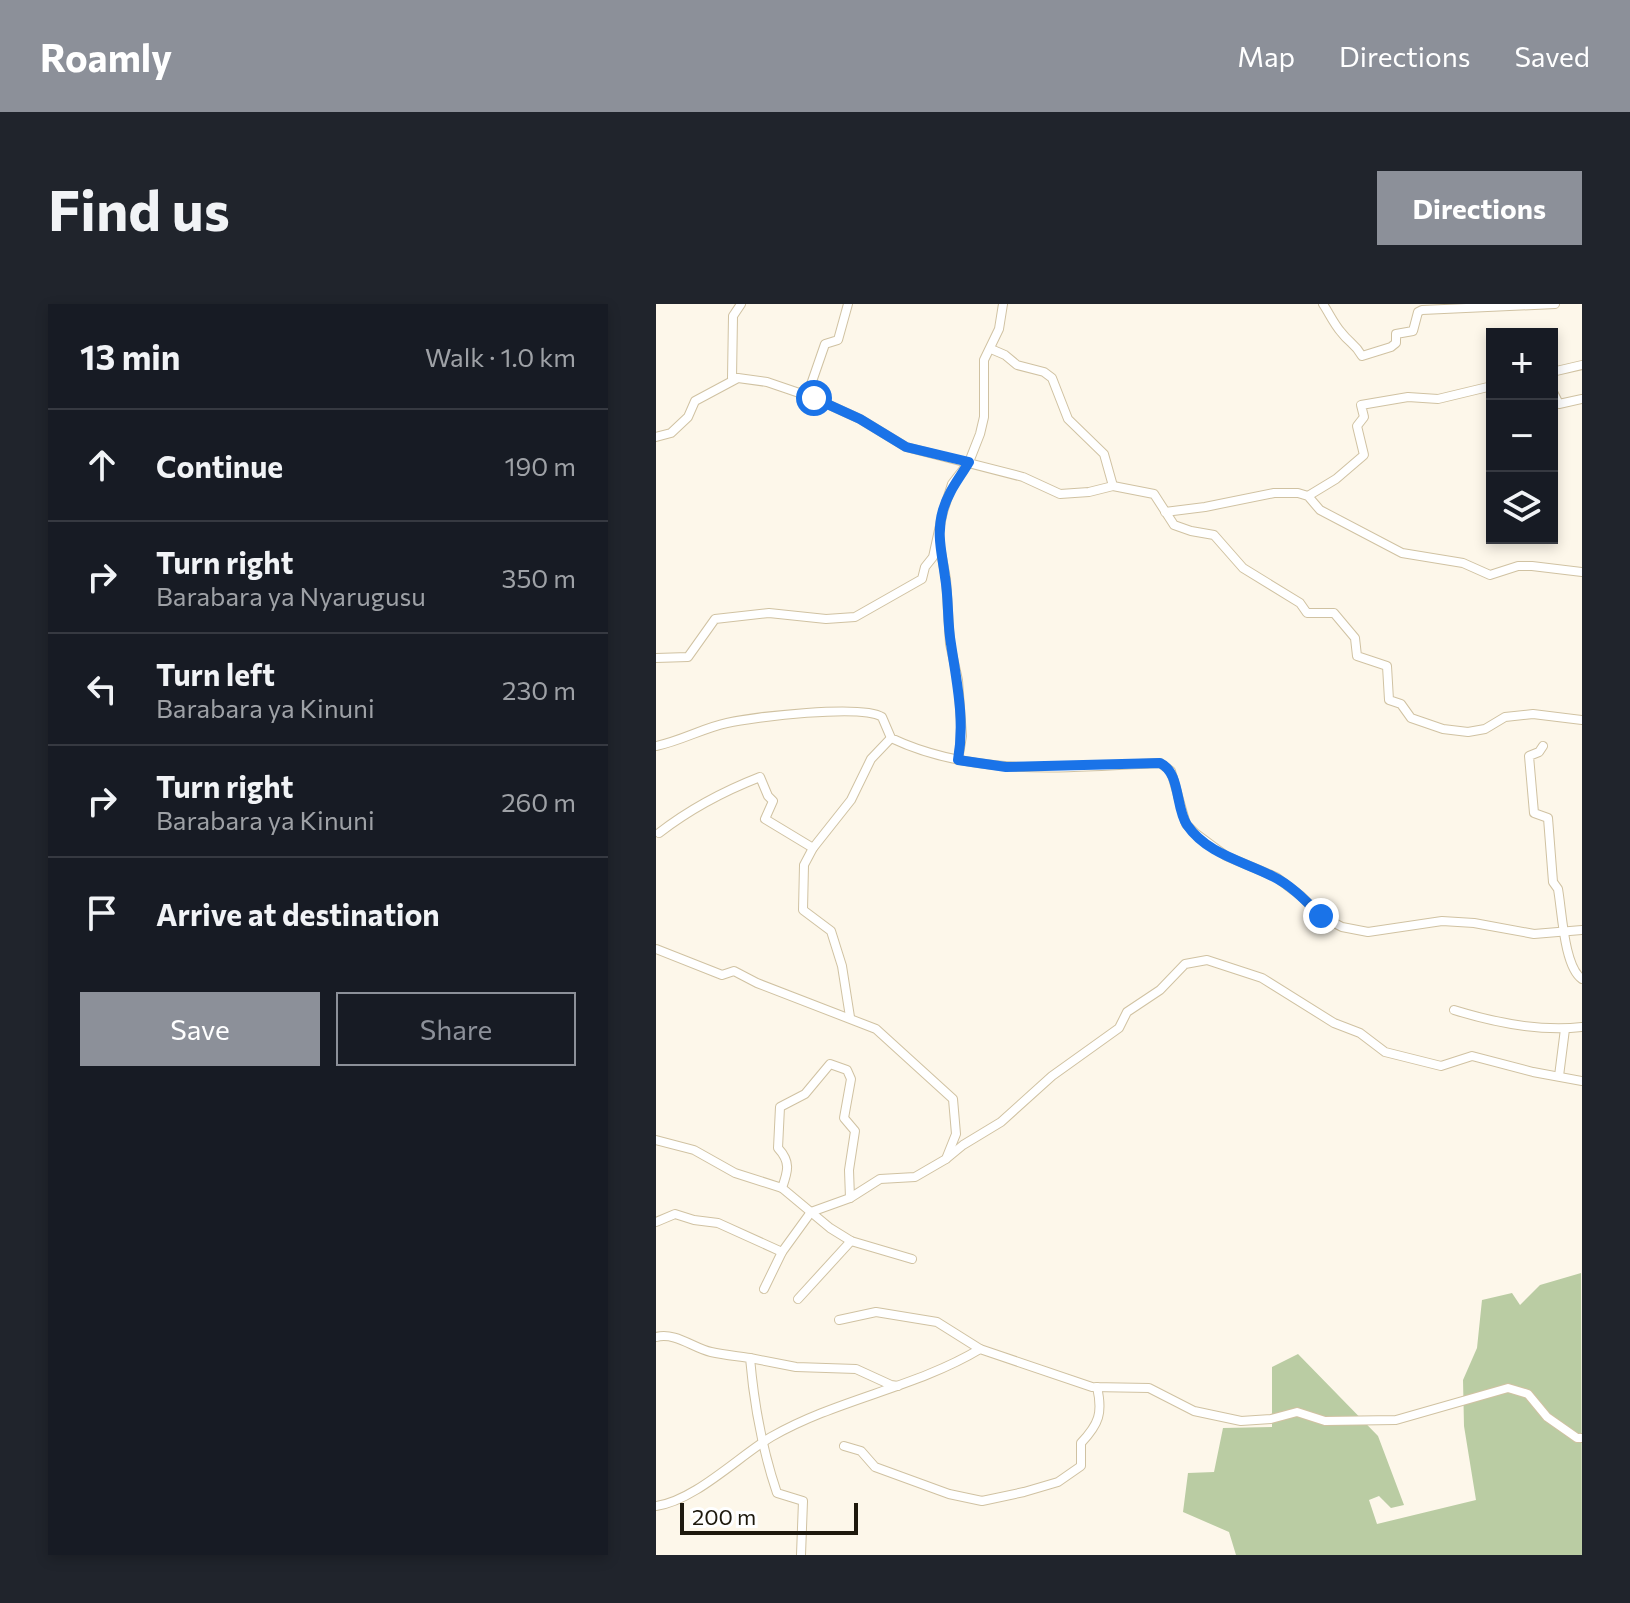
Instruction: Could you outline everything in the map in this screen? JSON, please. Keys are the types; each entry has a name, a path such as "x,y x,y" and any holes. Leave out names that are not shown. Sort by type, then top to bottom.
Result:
{"street":[{"path":"741,304 733,316 732,378 767,382 807,396 860,419 906,447 1023,477 1060,494 1113,486 1154,494 1177,526 1214,535 1243,568 1300,603 1307,613 1334,613 1355,638 1357,656 1387,666 1389,700 1401,704 1411,718 1443,729 1468,732 1485,729 1507,716 1533,714 1582,720"},
{"path":"807,396 825,344 838,340 848,304"},
{"path":"656,658 688,657 715,619 769,613 826,619 855,617 922,579 925,567 933,557 952,484 969,462 984,417 984,360 999,329 1003,304"},
{"path":"1323,304 1339,330 1347,340 1356,344 1362,356 1391,347 1396,343 1396,334 1413,331 1418,312 1422,310 1555,304"},
{"path":"991,349 1017,365 1044,372 1052,378 1068,419 1104,454 1113,486"},
{"path":"1558,371 1582,365"},
{"path":"656,437 671,433 688,417 695,401 738,378"},
{"path":"1308,496 1336,479 1364,455 1357,426 1364,417 1361,405 1408,397 1438,399 1486,387"},
{"path":"1557,400 1559,404 1582,399"},
{"path":"1165,512 1274,493 1298,493 1308,496 1320,510 1402,553 1463,563 1490,575 1518,566 1582,572"},
{"path":"938,537 946,579 950,644 958,680 962,736 958,760"},
{"path":"656,746 727,723 843,711 876,713 887,725 891,738"},
{"path":"891,738 958,760 1006,767 1160,763 1171,771 1182,814 1195,833 1226,856 1276,877 1321,916 1342,927 1368,932 1442,921 1474,923 1534,934 1582,930"},
{"path":"850,1017 842,966 831,931 803,910 804,865 813,848 851,800 871,759 891,738"},
{"path":"1543,746 1539,752 1529,756 1534,813 1548,818 1553,882 1558,889 1571,965 1582,979"},
{"path":"659,833 687,811 760,777 773,801 765,819 813,848"},
{"path":"656,949 722,975 734,971 876,1029 953,1099 956,1134 946,1159"},
{"path":"764,1289 782,1252 811,1212 850,1198 880,1179 915,1177 946,1159 1001,1122 1052,1076 1119,1028 1127,1012 1160,990 1185,964 1207,960 1262,978 1334,1023 1360,1033 1385,1052 1441,1066 1472,1056 1582,1081"},
{"path":"1454,1010 1485,1021 1565,1029 1582,1027"},
{"path":"1559,1076 1565,1029"},
{"path":"782,1188 789,1170 778,1148 780,1107 805,1094 830,1064 847,1070 851,1079 844,1118 855,1131 849,1170 850,1198"},
{"path":"656,1140 694,1150 735,1173 782,1188 851,1241 912,1259"},
{"path":"656,1222 675,1214 718,1223 782,1252"},
{"path":"798,1299 851,1241"},
{"path":"839,1320 876,1312 937,1322 980,1349 1097,1387 1149,1388 1194,1411 1241,1421 1271,1419 1297,1412 1325,1421 1396,1420 1508,1388 1528,1394 1547,1417 1577,1438 1582,1438"},
{"path":"656,1337 675,1337 701,1349 796,1367 856,1369 899,1386"},
{"path":"656,1506 672,1501 710,1480 763,1443 834,1409 953,1366 980,1349"},
{"path":"750,1358 754,1399 777,1493 803,1501 801,1555"},
{"path":"844,1446 861,1451 875,1467 949,1494 982,1501 1024,1492 1058,1482 1081,1466 1081,1443 1095,1428 1101,1405 1097,1387"}],"green space":[{"path":"1581,1273 1582,1555 1236,1555 1229,1532 1183,1512 1188,1473 1214,1472 1223,1428 1272,1427 1272,1367 1298,1354 1378,1436 1404,1505 1391,1508 1379,1496 1369,1500 1377,1524 1476,1500 1464,1426 1463,1380 1477,1348 1482,1300 1512,1293 1520,1305 1540,1285"}],"route":[{"path":"814,398 860,419 906,447 969,462 952,484 938,537 946,579 950,644 962,721 958,760 1006,767 1160,763 1167,766 1186,824 1195,833 1213,849 1276,877 1321,916"}]}
